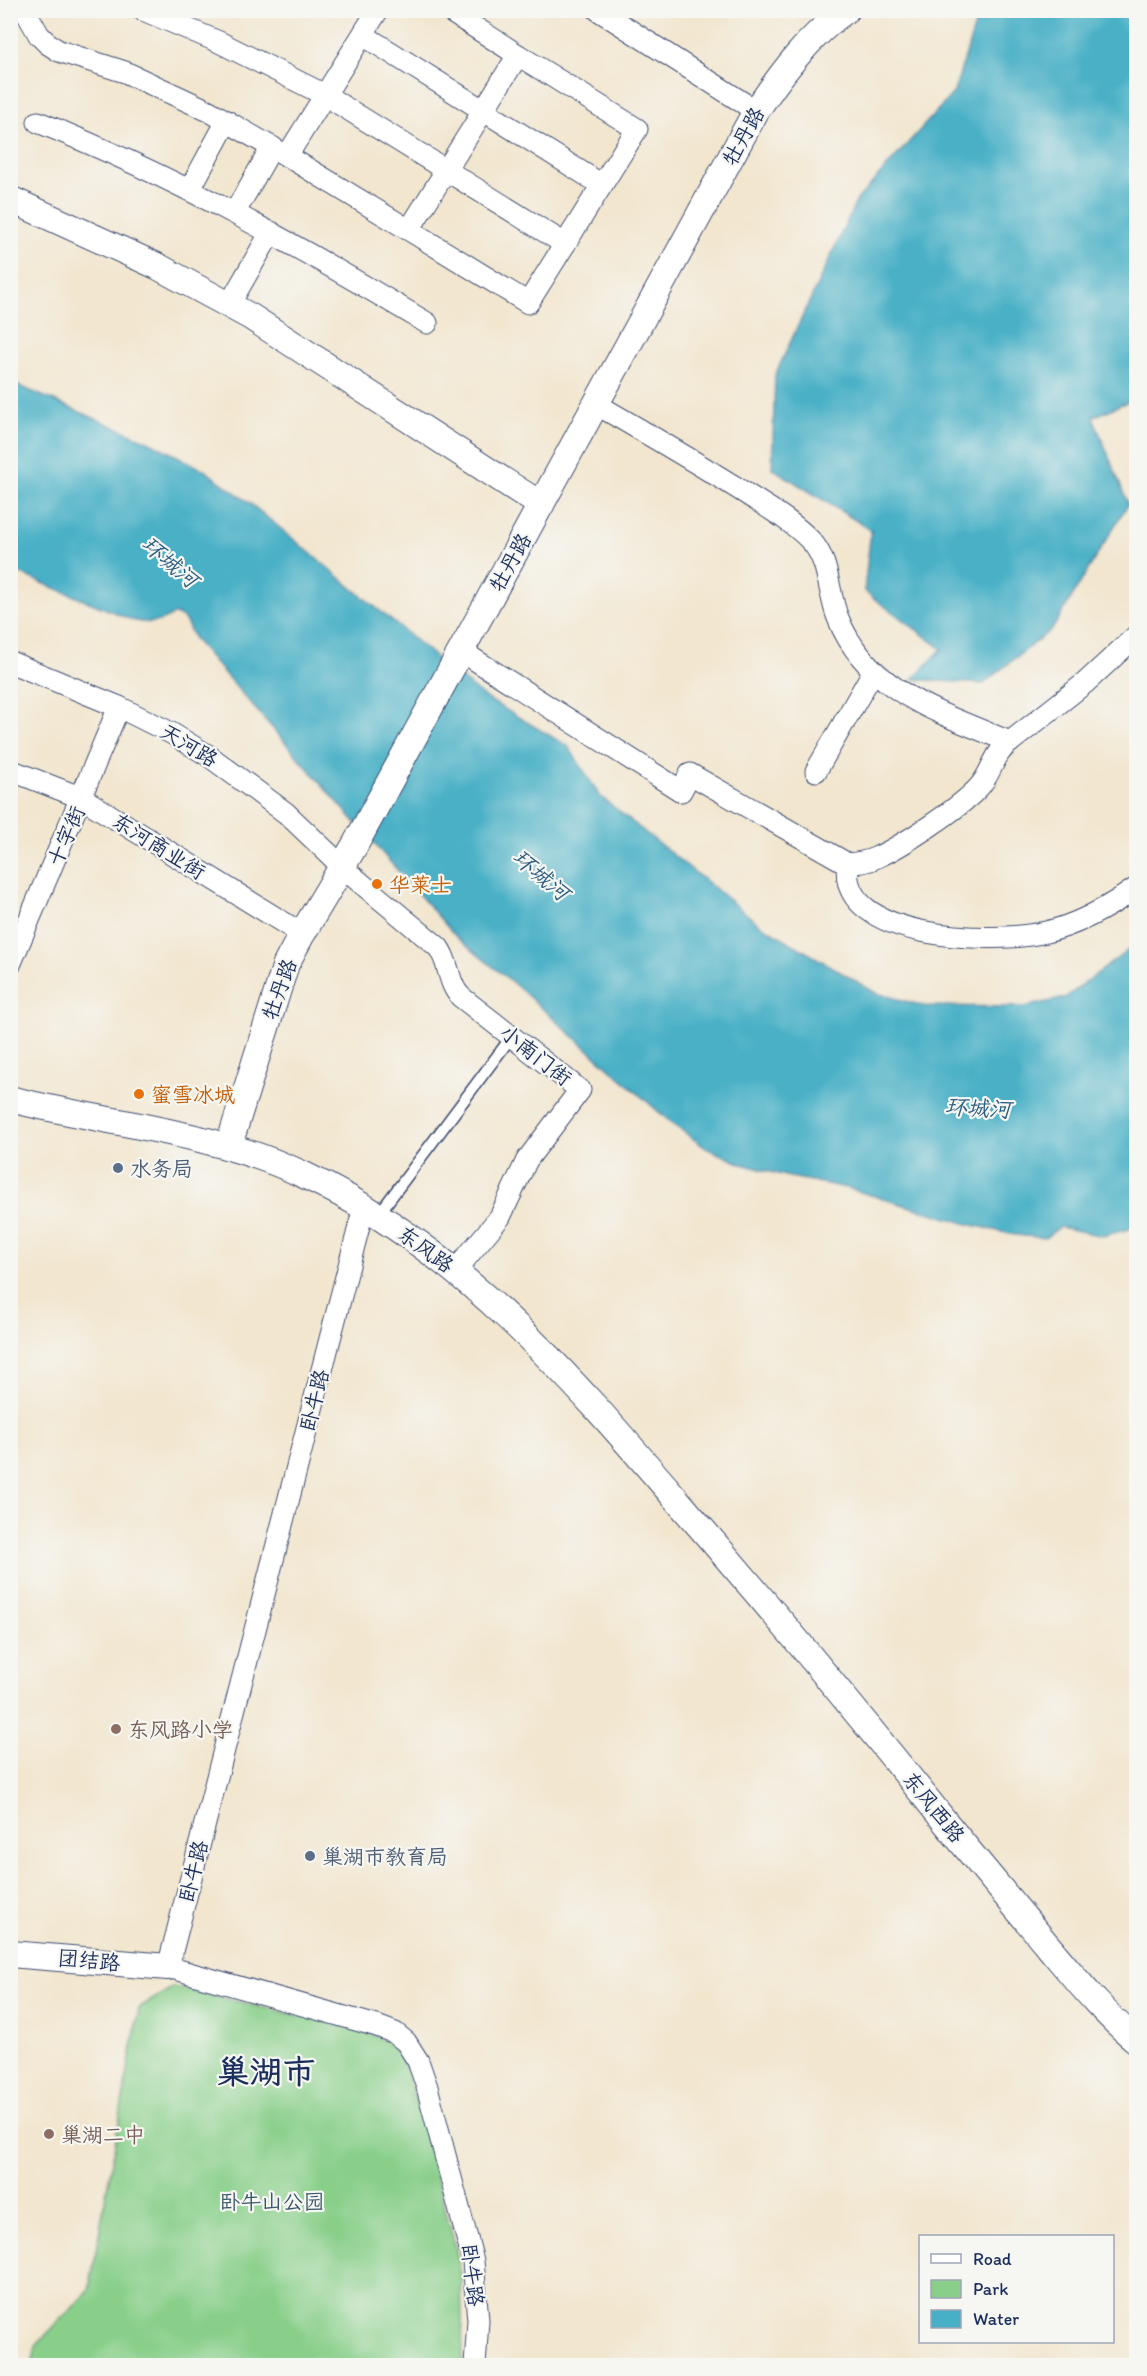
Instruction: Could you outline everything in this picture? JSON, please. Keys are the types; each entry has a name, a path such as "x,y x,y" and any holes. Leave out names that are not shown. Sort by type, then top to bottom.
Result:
{"street":[{"path":"25,10 39,35 59,51 150,82 226,121 280,151 528,303 638,129 448,10"},
{"path":"143,10 219,42 325,95 565,244"},
{"path":"235,212 325,95 378,10"},
{"path":"597,10 756,111"},
{"name":"牡丹路","path":"228,1145 279,983 302,934 343,867 756,111 806,46 822,29 846,10"},
{"path":"363,35 602,185"},
{"path":"409,230 518,55"},
{"path":"190,189 226,121"},
{"path":"38,122 118,155 235,212 427,323"},
{"path":"10,199 107,242 229,305 296,345 541,505"},
{"path":"229,305 271,232"},
{"path":"596,404 732,484 800,530 814,545 820,556 834,609 845,635 854,650 873,672 899,693 920,704 1010,742"},
{"path":"461,651 681,791 690,774 848,864 864,862 880,856 959,804 980,786 998,752 1085,683 1137,636"},
{"name":"天河路","path":"10,662 119,707 171,733 245,781 286,813 343,867"},
{"path":"816,771 873,672"},
{"name":"十字街","path":"10,965 119,707"},
{"name":"东河商业街","path":"10,770 82,798 302,934"},
{"path":"848,864 848,878 852,893 862,905 871,911 911,929 958,936 1008,937 1048,932 1089,916 1137,888"},
{"name":"小南门街","path":"343,867 438,946 457,993 580,1090 527,1160 500,1217 456,1270"},
{"name":"东风路","path":"10,1099 228,1145 290,1168 371,1211 456,1270 511,1320 639,1456 736,1569"},
{"name":"卧牛路","path":"371,1211 168,1967 377,2026 401,2037 411,2048 427,2087 471,2250 478,2307 475,2366"},
{"name":"东风西路","path":"736,1569 860,1715 1003,1893 1102,2007 1137,2040"},
{"name":"团结路","path":"10,1954 168,1967"}],"lane":[{"path":"371,1211 512,1036"}],"green space":[{"name":"卧牛山公园","path":"173,1987 363,2030 387,2041 397,2052 407,2071 455,2245 461,2275 463,2365 32,2366 36,2345 89,2291 139,2008"}],"water":[{"path":"987,11 1136,11 1136,398 1093,417 1128,504 1053,628 983,684 913,679 942,649 864,591 871,530 772,468 775,375 857,200 954,92 976,22"},
{"name":"环城河","path":"10,382 150,442 204,470 251,504 484,697 568,746 600,796 759,924 876,993 924,1006 1024,1007 1065,998 1136,944 1136,1227 1103,1236 1060,1227 1045,1238 1015,1235 968,1224 847,1188 785,1176 742,1164 706,1148 669,1121 512,982 458,939 194,639 182,617 174,614 155,622 135,621 11,570"}],"place":[{"name":"华莱士","path":"377,884"},
{"name":"蜜雪冰城","path":"139,1094"},
{"name":"水务局","path":"118,1168"},
{"name":"东风路小学","path":"116,1729"},
{"name":"巢湖市教育局","path":"310,1856"},
{"name":"巢湖二中","path":"49,2134"}],"district":[{"name":"巢湖市","path":"266,2071"}]}
